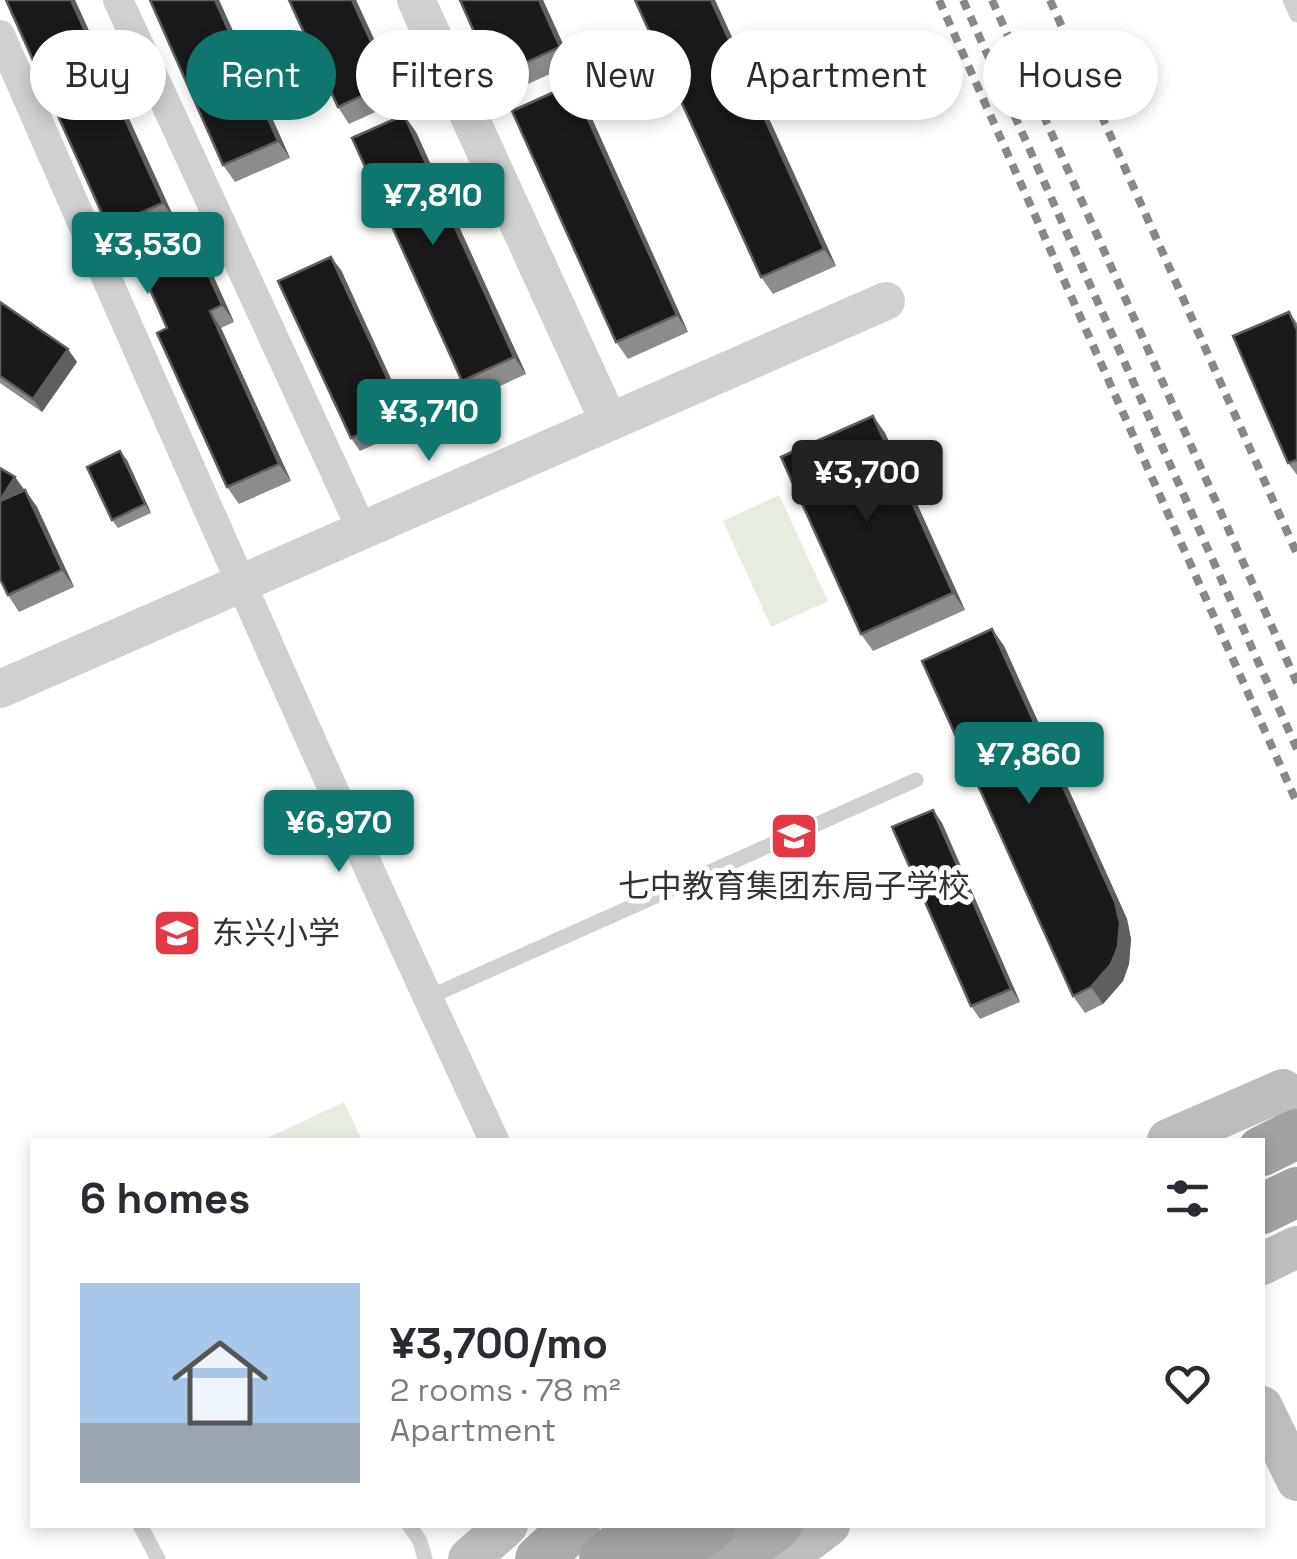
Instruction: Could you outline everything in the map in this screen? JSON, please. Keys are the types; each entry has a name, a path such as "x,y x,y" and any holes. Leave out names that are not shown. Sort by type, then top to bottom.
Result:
{"highway":[{"path":"1265,1150 1297,1134"},
{"path":"1265,1210 1297,1194"},
{"path":"604,1559 640,1528"},
{"path":"668,1559 707,1528"}],"main road":[{"path":"1173,1138 1283,1090 1297,1117"},
{"path":"1265,1263 1297,1247"},
{"path":"1265,1413 1297,1480"},
{"path":"469,1559 504,1528"},
{"path":"539,1559 573,1528"},
{"path":"732,1559 774,1528"},
{"path":"784,1559 824,1528"}],"street":[{"path":"118,0 362,530"},
{"path":"416,0 609,422"},
{"path":"4,49 493,1138"},
{"path":"0,689 886,301"}],"lane":[{"path":"1290,0 1297,16"},
{"path":"427,998 916,780"},
{"path":"142,1528 158,1559"},
{"path":"411,1528 426,1559"}],"shaded area":[{"path":"779,495 828,601 771,627 723,521"},
{"path":"344,1102 361,1138 267,1138"}],"building":[{"path":"6,0 71,0 85,30 30,30 30,53"},
{"path":"150,0 215,0 228,30 186,30 186,81"},
{"path":"289,0 352,0 366,30 356,30 356,99 338,107 336,103 336,30 303,30"},
{"path":"460,0 539,0 552,30 549,30 549,52 529,61 529,30 473,30"},
{"path":"635,0 711,0 725,30 711,30 711,120 765,120 824,249 761,277 690,120 691,30 649,30"},
{"path":"549,94 549,120 588,120 677,315 616,342 516,120 529,120 529,103"},
{"path":"60,120 125,120 163,203 108,227"},
{"path":"203,120 269,120 278,141 223,165"},
{"path":"393,120 406,120 514,357 462,381 352,138"},
{"path":"187,227 222,305 210,311 279,464 227,487 157,333 167,328 133,251"},
{"path":"331,257 404,414 351,438 278,281"},
{"path":"0,302 68,349 33,399 0,376"},
{"path":"1289,312 1297,330 1297,460 1288,463 1233,336"},
{"path":"873,416 953,593 861,634 781,457"},
{"path":"120,451 145,504 112,520 87,467"},
{"path":"0,468 15,477 0,500"},
{"path":"25,490 62,570 8,595 0,579 0,501"},
{"path":"992,629 1115,902 1120,923 1118,947 1111,964 1091,987 1073,996 922,661"},
{"path":"933,810 1011,989 971,1006 892,827"}],"railway":[{"path":"939,0 1297,803"},
{"path":"963,0 1297,749"},
{"path":"992,0 1297,683"},
{"path":"1050,0 1297,554"}],"place":[{"name":"七中教育集团东局子学校","path":"794,836"},
{"name":"东兴小学","path":"177,933"}]}
